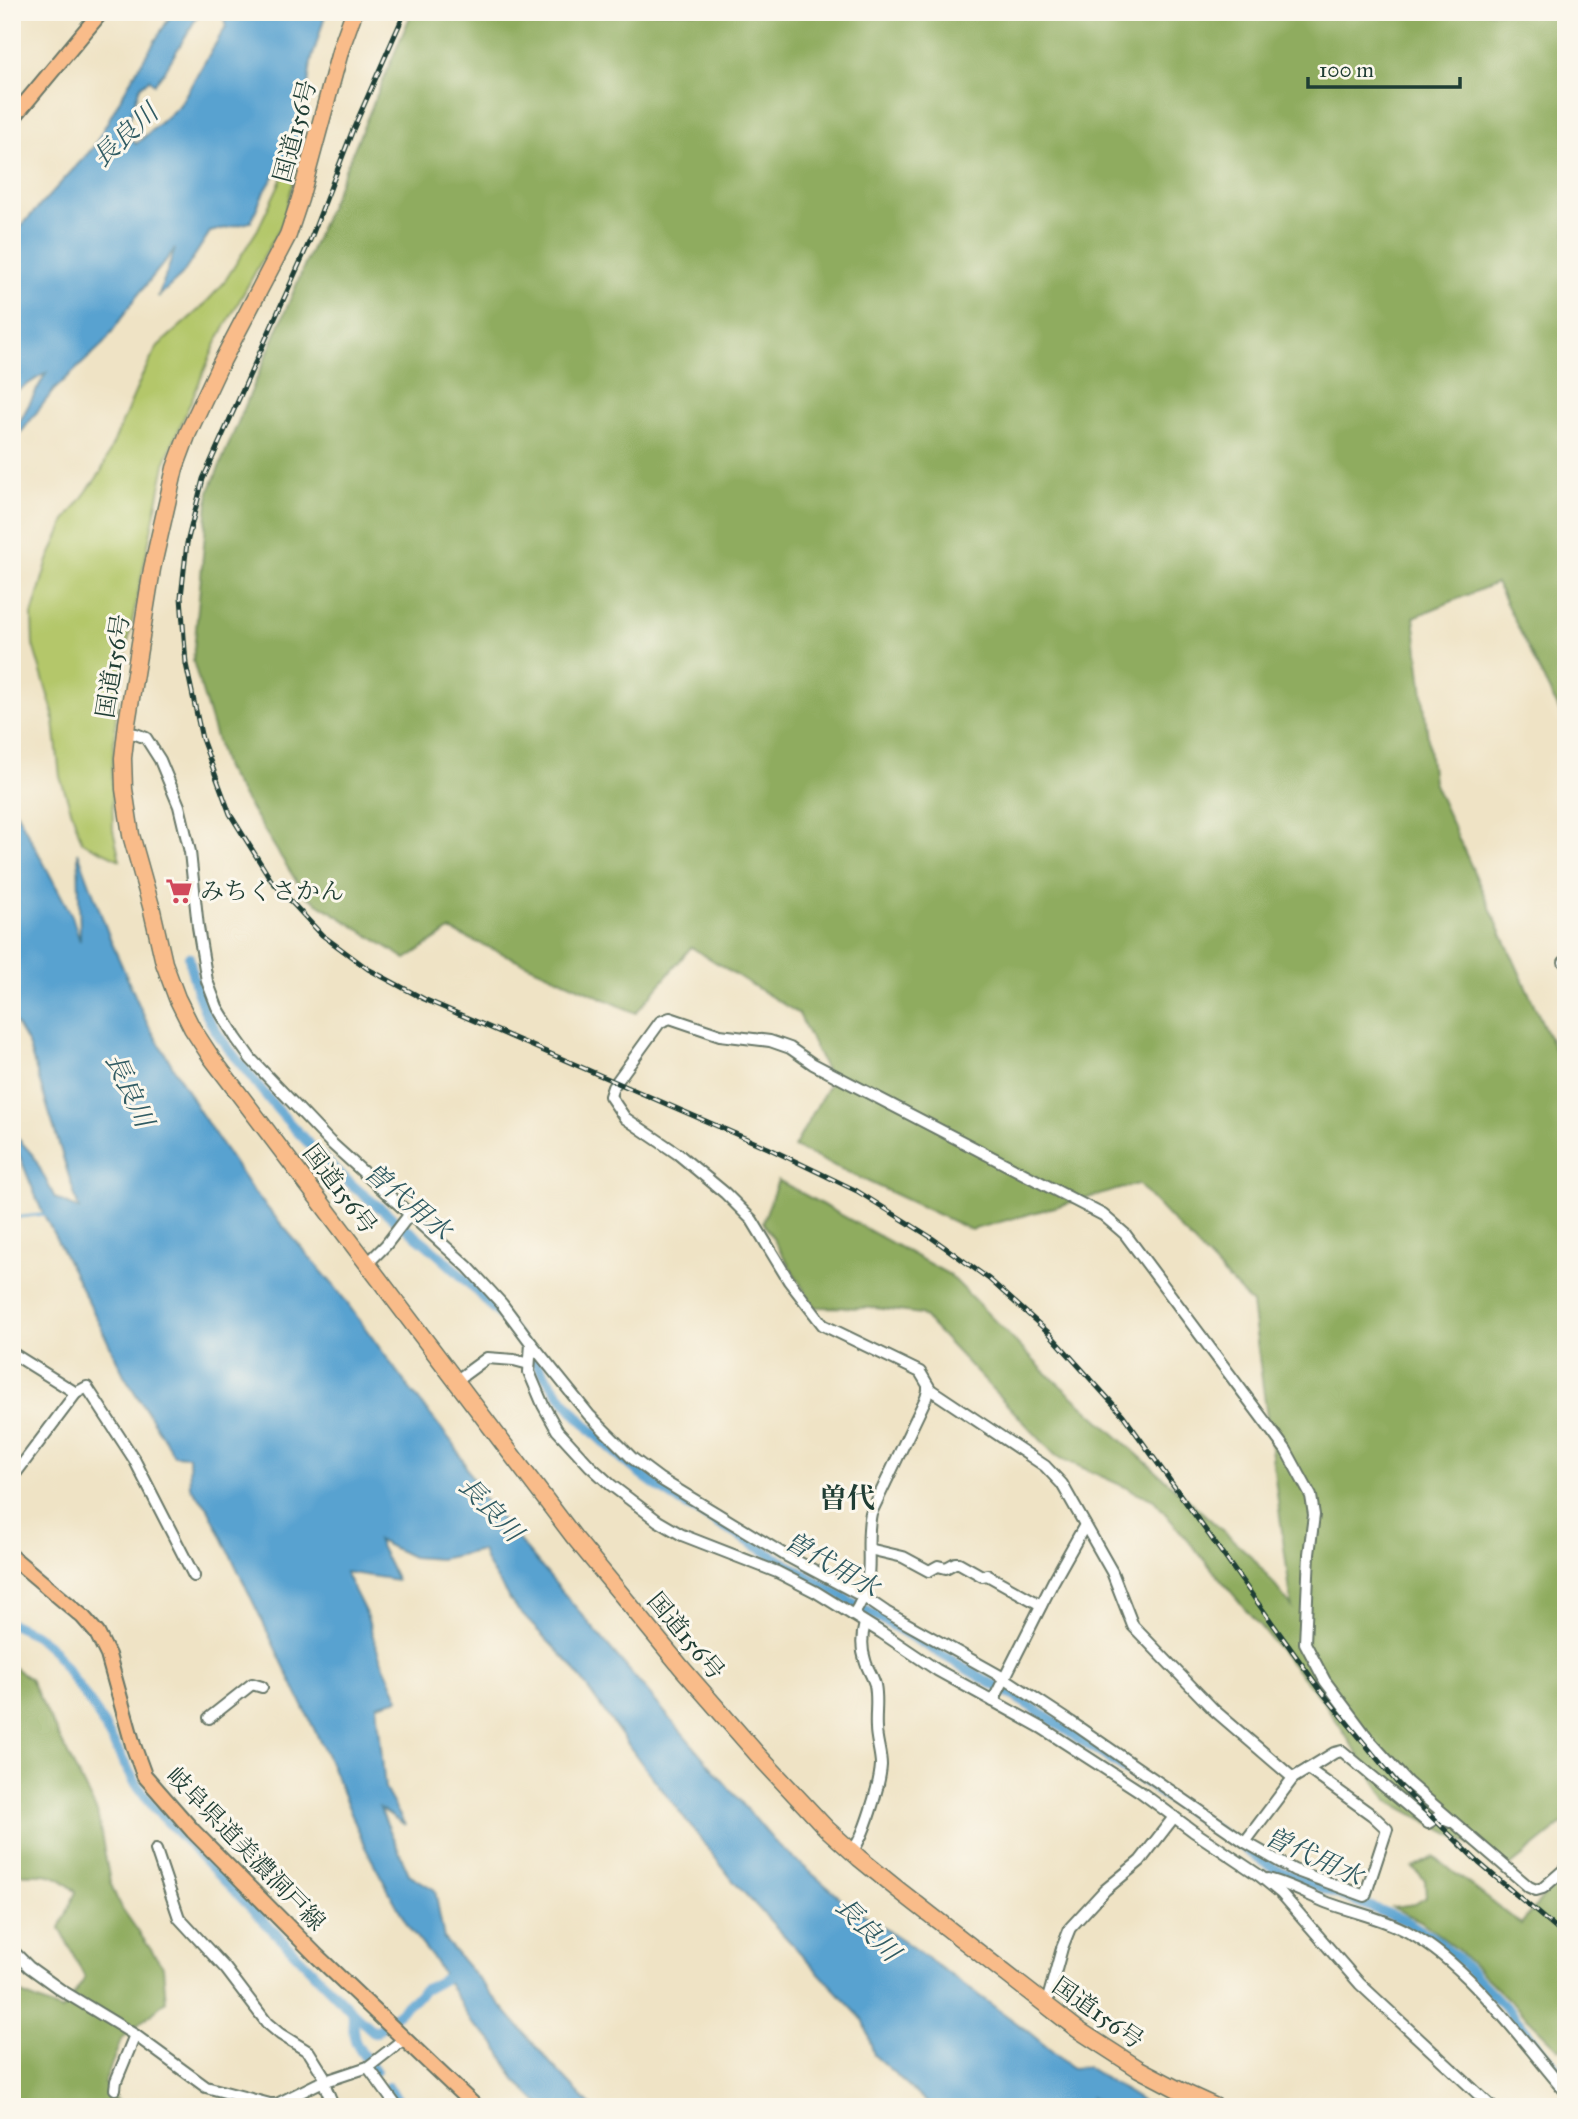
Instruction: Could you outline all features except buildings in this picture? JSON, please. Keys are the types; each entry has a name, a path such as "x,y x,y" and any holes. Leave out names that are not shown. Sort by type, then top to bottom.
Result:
{"highway":[{"name":"国道156号","path":"354,12 341,48 289,235 219,367 188,433 175,468 152,569 126,733 124,789 131,835 164,963 177,998 211,1057 574,1536 681,1667 826,1828 852,1852 1087,2036 1139,2069 1216,2107"}],"main road":[{"path":"12,119 102,12"},
{"name":"岐阜県道美濃洞戸線","path":"12,1557 83,1617 97,1633 108,1655 144,1775 178,1822 476,2107"}],"street":[{"path":"126,733 146,738 160,760 179,806 190,852 207,981 217,1007 251,1059 404,1221 468,1268 502,1304 530,1354 632,1458 781,1563 859,1606 886,1612 999,1689 1114,1761 1213,1831 1291,1903 1360,1984 1492,2107"},
{"path":"1293,1778 1214,1710 1133,1626 1112,1572 1062,1483 1045,1466 929,1388 924,1377 915,1369 823,1325 789,1281 752,1220 725,1193 678,1154 625,1118 610,1096 613,1087 660,1022 670,1018 719,1035 770,1041 790,1048 813,1064 1103,1214 1125,1234 1286,1450 1311,1496 1314,1515 1309,1554 1305,1643 1325,1681 1370,1741 1408,1782 1504,1866 1536,1890 1543,1888 1566,1868"},
{"path":"368,1263 404,1221"},
{"path":"12,1353 76,1393"},
{"path":"457,1380 487,1358 514,1360 530,1354"},
{"path":"530,1354 529,1372 557,1430 611,1485 658,1521 682,1535 781,1563 859,1606"},
{"path":"12,1478 76,1393 88,1387 134,1460 194,1576"},
{"path":"852,1852 865,1825 881,1765 876,1726 877,1699 874,1681 865,1660 865,1623 859,1606 869,1581 869,1524 871,1513 929,1388"},
{"path":"999,1689 1084,1525"},
{"path":"869,1549 903,1557 929,1571 938,1566 946,1568 959,1563 1041,1605"},
{"path":"865,1623 937,1670 999,1689 1042,1728 1114,1761 1174,1817 1245,1842 1294,1870 1365,1896 1387,1829 1308,1769"},
{"path":"209,1718 252,1684 262,1688"},
{"path":"1245,1842 1293,1778 1342,1751 1428,1823 1438,1817 1459,1826"},
{"path":"1046,2006 1070,1928 1105,1890 1140,1861 1174,1817"},
{"path":"156,1850 179,1918 226,1969 267,2023 309,2052 324,2076 334,2107"},
{"path":"1262,1877 1407,1931 1433,1948 1468,1977 1566,2092"},
{"path":"12,1950 29,1967 61,1990 135,2035 206,2087 260,2102 277,2104 325,2081 373,2064 404,2039"},
{"path":"115,2089 135,2035"},
{"path":"373,2064 397,2107"}],"green space":[{"path":"412,12 1566,12 1566,724 1496,583 1414,617 1433,782 1566,1075 1566,1821 1510,1866 1388,1801 1326,1705 1154,1500 1056,1456 921,1314 875,1308 814,1307 763,1222 778,1180 950,1275 1043,1370 1252,1557 1292,1607 1252,1304 1138,1184 971,1230 794,1147 831,1081 799,1014 691,947 636,1013 450,930 406,959 305,895 225,768 193,661 209,491"},
{"path":"297,146 301,152 282,224 217,341 166,459 118,690 112,773 113,830 120,860 82,842 60,777 53,712 33,645 32,615 47,563 65,521 101,472 142,376 158,346 202,307 223,284 258,229"},
{"path":"12,1666 30,1679 97,1812 110,1882 119,1904 163,1967 166,2001 122,2038 104,2083 118,2102 146,2107 12,2107 12,1990 62,2011 85,1978 60,1928 76,1892 60,1879 47,1874 12,1874"},
{"path":"1434,1857 1521,1924 1562,1874 1566,1877 1566,2043 1559,2049 1457,1949 1421,1921 1392,1907 1415,1904 1426,1897 1425,1880 1413,1868"}],"water":[{"name":"長良川","path":"173,12 200,12 164,72 154,84 149,79 140,87 125,132 136,144 179,106 226,26 222,12 326,12 311,62 302,131 262,196 251,222 210,232 182,275 158,297 175,249 104,343 54,390 12,444 12,436 46,373 12,394 12,236 93,148"},
{"name":"長良川","path":"12,804 72,916 80,941 78,852 111,941 147,1023 198,1109 252,1190 336,1288 455,1446 482,1497 774,1841 845,1902 1025,2029 1072,2068 1087,2067 1151,2107 1108,2107 1091,2098 1092,2107 932,2107 874,2055 864,2021 735,1883 640,1761 571,1665 514,1606 486,1562 482,1550 440,1559 412,1557 377,1540 397,1580 345,1572 366,1614 379,1655 399,1699 377,1705 385,1789 405,1825 380,1808 409,1874 435,1890 444,1939 552,2065 592,2107 542,2107 516,2081 494,2042 472,2023 435,1961 409,1928 365,1847 329,1760 208,1508 190,1487 189,1456 174,1455 124,1375 41,1209 12,1137 12,1132 33,1155 55,1198 79,1209 28,1044 12,1017"}],"waterway":[{"name":"曽代用水","path":"189,957 197,991 211,1023 274,1106 337,1171 436,1252 473,1287 508,1325 568,1406 629,1465 681,1502 1030,1706 1275,1869 1406,1921 1436,1940 1510,2012 1566,2080"},
{"path":"12,1218 47,1214"},
{"path":"12,1624 36,1635 54,1651 97,1713 134,1781 155,1809 353,2013 353,2032 357,2045 376,2071"},
{"path":"353,2013 375,2033 424,1990 455,1973"},
{"path":"388,2087 404,2107"}],"railway":[{"path":"405,12 352,132 311,238 203,479 187,543 181,597 186,664 202,739 230,814 271,880 322,935 368,969 424,999 768,1148 857,1191 932,1238 989,1279 1049,1333 1123,1415 1321,1691 1398,1784 1479,1863 1566,1937"}],"place":[{"name":"みちくさかん","path":"179,891"}],"district":[{"name":"曽代","path":"847,1498"}]}
